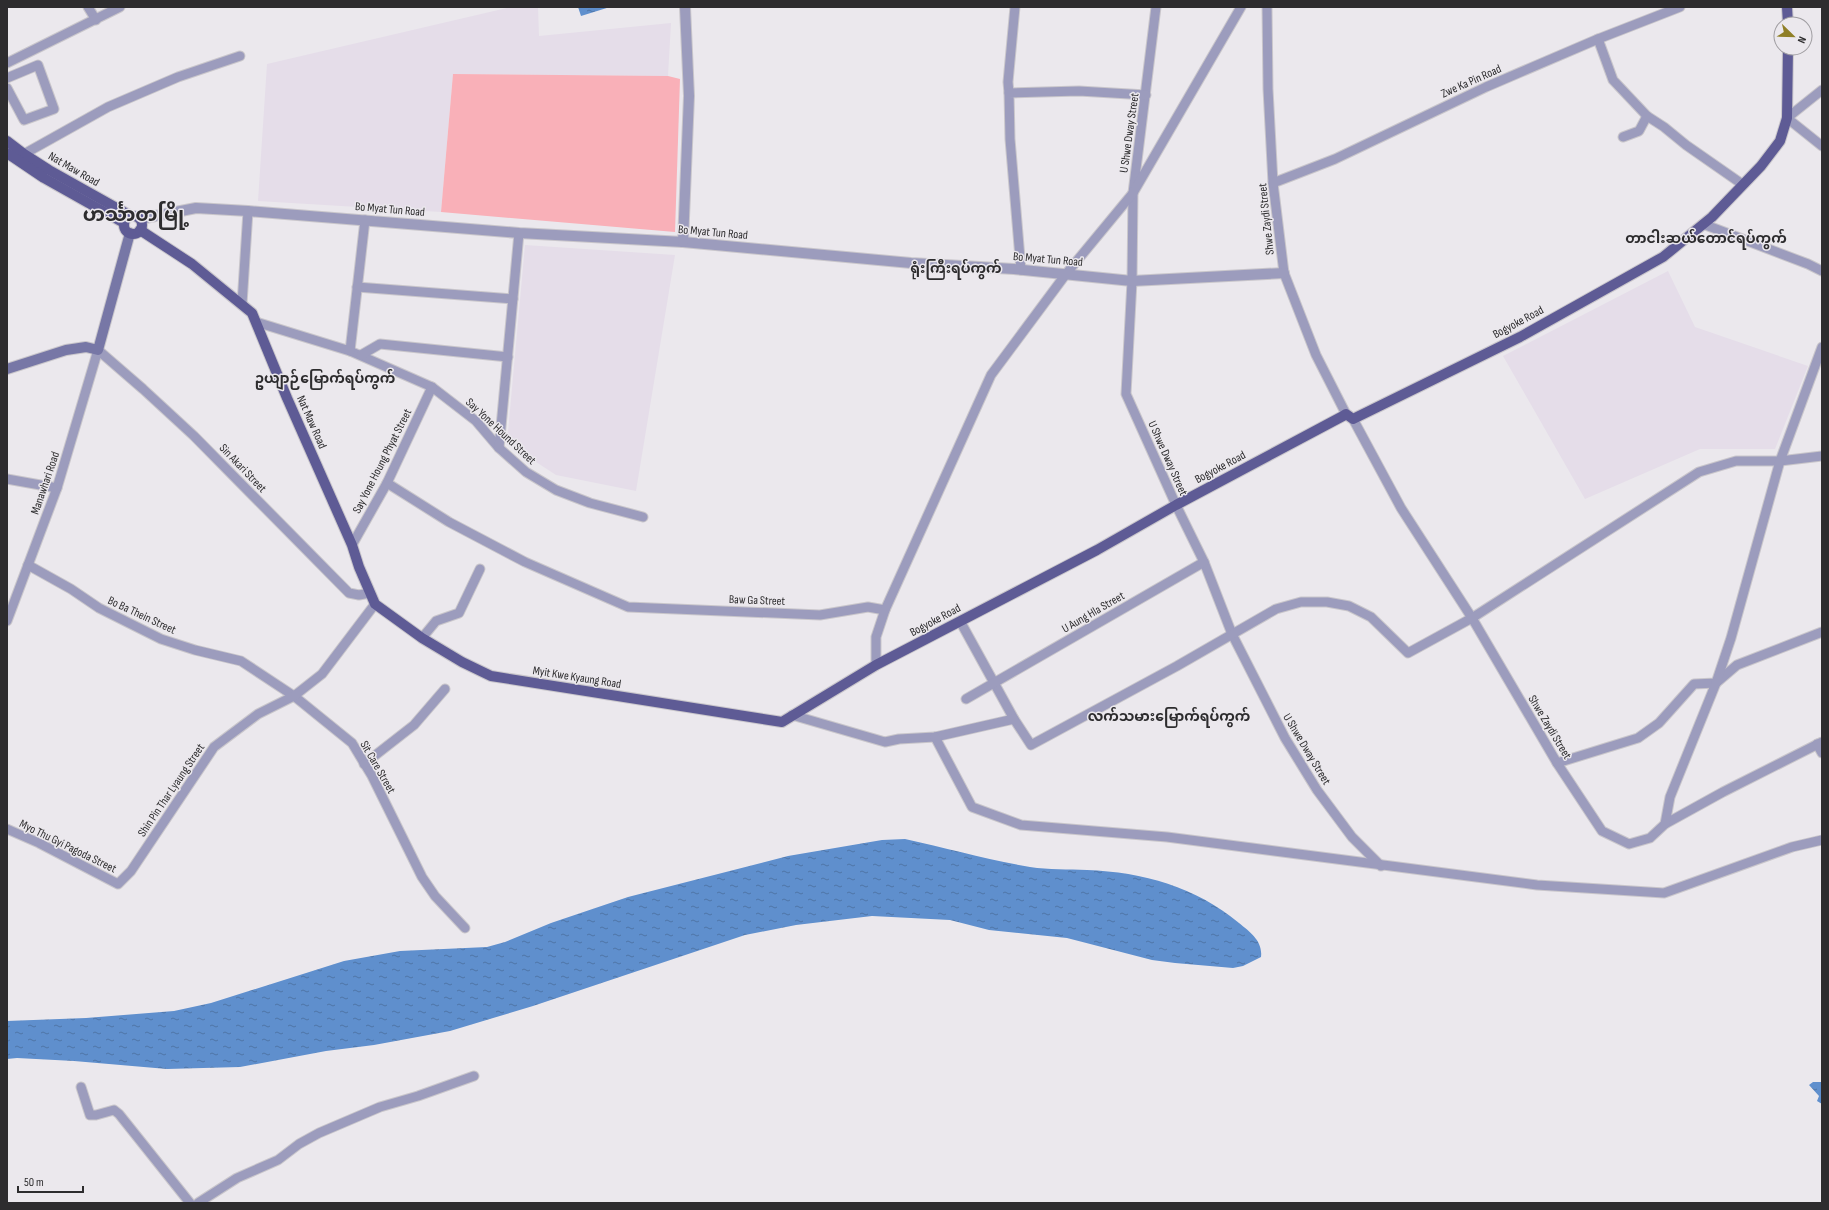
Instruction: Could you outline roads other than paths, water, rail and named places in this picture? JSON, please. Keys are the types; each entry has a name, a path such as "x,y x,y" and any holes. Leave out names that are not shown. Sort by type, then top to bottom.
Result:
{"main road":[{"name":"Bogyoke Road","path":"792,715 876,665 1097,550 1176,505 1350,417 1520,337 1663,257 1703,224 1761,166 1780,141 1787,118 1788,56"},
{"name":"Nat Maw Road","path":"7,141 24,154 132,219"},
{"name":"Nat Maw Road","path":"9,158 44,178 132,219"},
{"path":"132,219 142,224 140,230 134,234 126,230 132,219"},
{"name":"Nat Maw Road","path":"140,230 192,264 252,313 286,398 352,546 359,567 375,604"},
{"path":"7,369 66,350 86,347 98,350 130,233"},
{"name":"Myit Kwe Kyaung Road","path":"375,604 422,638 462,662 491,676 614,697 681,705 782,722 792,715"}],"street":[{"path":"88,7 96,20"},
{"path":"7,63 120,7"},
{"path":"682,242 689,96 685,7"},
{"path":"1015,7 1008,82 1010,139 1021,270"},
{"name":"U Shwe Dway Street","path":"1156,7 1133,193 1132,281 1126,394 1176,505 1204,562 1232,634 1285,738 1316,790 1352,837 1381,866"},
{"path":"876,665 876,637 885,610 991,375 1066,274 1133,193 1241,7"},
{"name":"Shwe Zaydi Street","path":"1267,7 1268,89 1273,183 1284,273 1316,355 1401,508 1472,618 1557,763 1602,831 1629,844 1650,838 1665,824 1820,743"},
{"name":"Zwe Ka Pin Road","path":"1273,183 1335,159 1486,87 1598,39 1680,7"},
{"path":"1598,39 1613,80 1647,116 1664,126 1686,145 1742,184"},
{"path":"24,154 108,107 178,77 240,56"},
{"path":"7,78 38,65 54,109 24,120 7,88"},
{"path":"1822,90 1787,118 1822,146"},
{"path":"1009,93 1079,91 1146,95"},
{"path":"1623,137 1640,131 1647,116"},
{"name":"Bo Myat Tun Road","path":"132,219 196,208 248,211 519,234 682,242 911,263 1021,270 1132,281 1284,273"},
{"path":"242,304 248,211"},
{"path":"350,351 365,220"},
{"path":"1703,224 1808,264 1822,271"},
{"path":"499,448 519,234"},
{"path":"357,288 513,299"},
{"name":"Say Yone Hound Street","path":"256,322 350,351 432,387 476,421 499,448 526,472 556,490 590,503 643,517"},
{"path":"361,356 380,344 508,357"},
{"path":"1665,824 1670,797 1716,683 1731,638 1780,462 1822,347"},
{"name":"Manawhari Road","path":"7,621 57,488 98,350"},
{"name":"Sin Akari Street","path":"98,350 143,388 194,436 349,593 359,595 370,594"},
{"name":"Say Yone Houng Phyat Street","path":"352,546 387,483 432,387"},
{"path":"960,622 1014,719 1031,745 1276,609 1301,602 1327,602 1349,606 1371,617 1408,653 1472,618 1699,472 1736,461 1780,462 1822,456"},
{"path":"7,479 57,488"},
{"name":"Baw Ga Street","path":"387,483 449,522 525,562 628,607 820,615 868,607 885,610"},
{"name":"U Aung Hla Street","path":"966,699 1204,562"},
{"name":"Bo Ba Thein Street","path":"28,565 71,589 99,608 161,640 241,661 294,696"},
{"path":"422,638 436,621 459,614 480,569"},
{"path":"294,696 322,674 375,604"},
{"path":"1557,763 1638,738 1659,723 1694,684 1716,683 1737,665 1822,632"},
{"path":"364,764 414,725 445,689"},
{"name":"Sit Care Street","path":"294,696 352,743 422,877 436,896 465,928"},
{"name":"Shin Pin Thar Lyaung Street","path":"118,884 131,871 214,747 258,714 294,696"},
{"path":"792,715 885,742 899,739 935,737 1014,719"},
{"path":"935,737 972,807 1021,825 1167,837 1381,866 1537,885 1664,893 1792,847 1822,840"},
{"path":"1820,743 1822,753"},
{"name":"Myo Thu Gyi Pagoda Street","path":"7,829 39,843 118,884"},
{"path":"198,1203 237,1178 278,1160 299,1144 319,1133 380,1107 418,1096 474,1076"},
{"path":"81,1087 90,1115 96,1115 114,1110 119,1114 190,1203"}],"water":[{"path":"578,7 610,7 581,16"},
{"path":"905,839 1030,867 1108,871 1148,878 1168,884 1205,900 1222,910 1239,923 1255,937 1260,946 1261,957 1243,966 1233,968 1175,963 1152,960 1067,938 989,930 950,920 872,916 796,925 745,935 533,1006 450,1031 374,1045 326,1051 240,1067 167,1069 74,1061 17,1058 7,1059 7,1021 86,1018 174,1011 211,1003 344,961 400,951 487,947 505,942 551,923 628,897 788,856 882,840"},
{"path":"1813,1082 1822,1082 1822,1104 1817,1101 1819,1096 1809,1085"}],"district":[{"name":"ဟင်္သာတမြို့","path":"136,214"},
{"name":"တာငါးဆယ်တောင်ရပ်ကွက်","path":"1706,238"},
{"name":"ရုံးကြီးရပ်ကွက်","path":"956,268"},
{"name":"ဥယျာဉ်မြောက်ရပ်ကွက်","path":"325,378"},
{"name":"လက်သမားမြောက်ရပ်ကွက်","path":"1169,716"}]}
